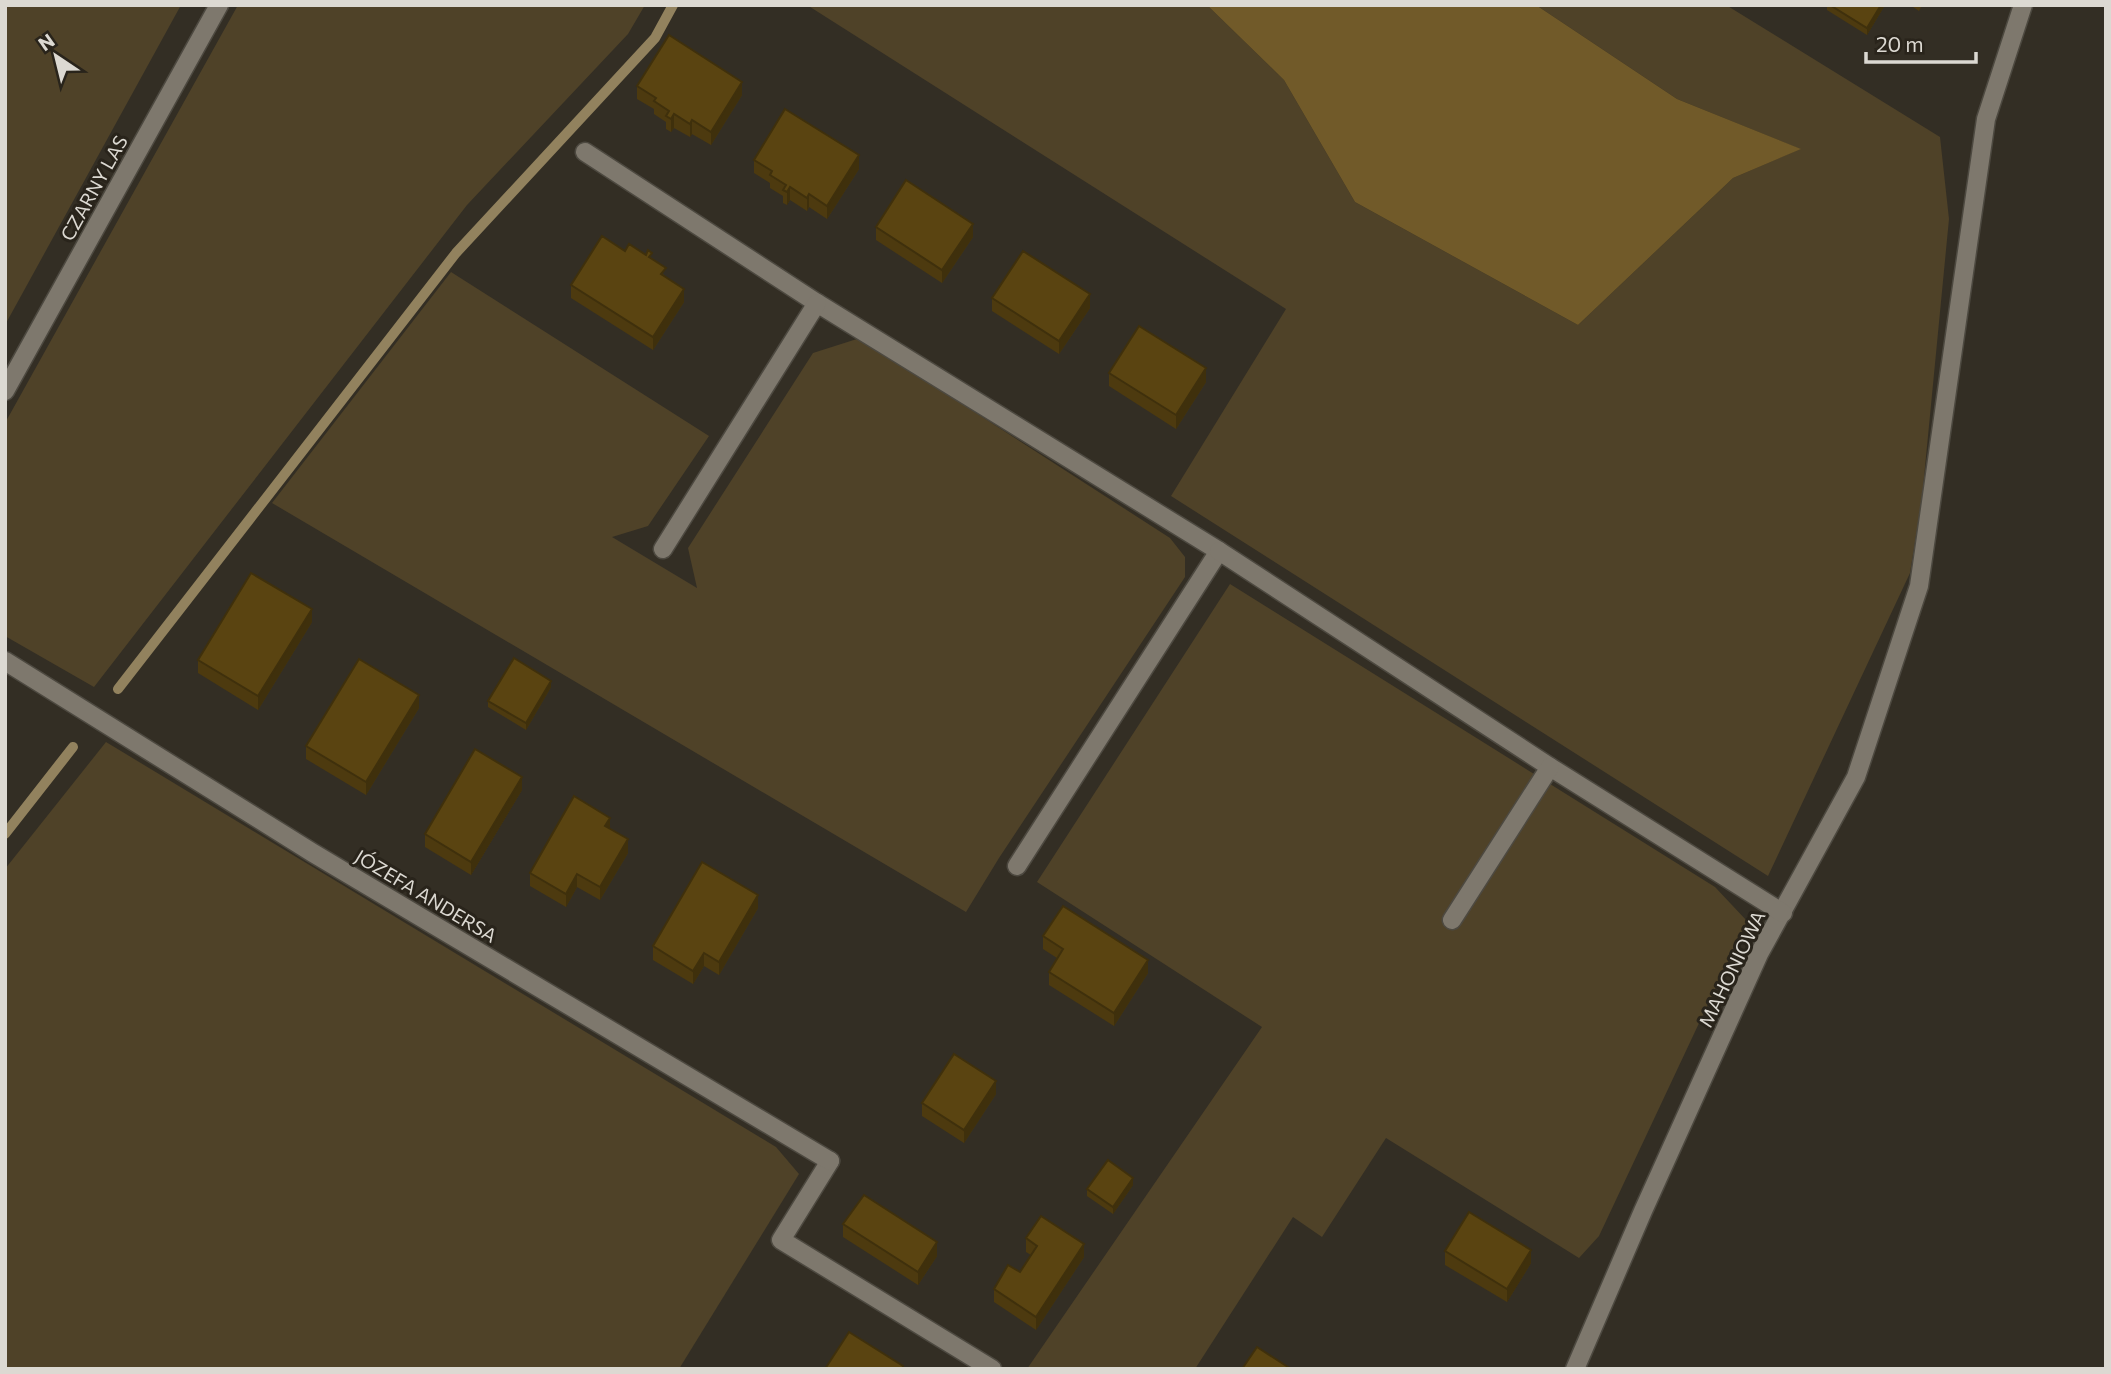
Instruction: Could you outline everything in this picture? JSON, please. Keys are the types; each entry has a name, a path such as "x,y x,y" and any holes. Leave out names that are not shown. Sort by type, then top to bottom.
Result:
{"street":[{"name":"CZARNY LAS","path":"5,391 219,5"},
{"name":"MAHONIOWA","path":"1575,1369 1759,954 1856,776 1919,586 1986,119 2023,5"},
{"path":"585,152 817,303 1219,551 1549,767 1783,913"},
{"path":"663,549 817,303"},
{"path":"1017,866 1219,551"},
{"name":"JÓZEFA ANDERSA","path":"5,661 313,853 830,1161 781,1240 992,1369"},
{"path":"1452,920 1549,767"}],"shaded area":[{"path":"5,5 181,5 5,325"},
{"path":"238,5 645,5 628,34 467,205 94,687 5,636 5,423"},
{"path":"807,5 1207,5 1284,80 1355,202 1578,325 1733,178 1800,149 1677,99 1536,5 1726,5 1940,137 1949,219 1922,498 1910,573 1768,876 1171,496 1286,309"},
{"path":"1207,5 1536,5 1677,99 1801,149 1733,178 1578,325 1355,202 1284,80"},
{"path":"451,272 709,436 648,526 612,537 697,588 688,548 813,353 860,338 1170,538 1185,557 1185,577 966,912 272,503"},
{"path":"1230,584 1715,887 1747,921 1599,1236 1579,1258 1386,1138 1322,1237 1293,1217 1195,1369 1027,1369 1262,1027 1037,882"},
{"path":"106,742 776,1147 799,1174 679,1369 5,1369 5,869"}],"building":[{"path":"1830,5 1881,5 1867,28"},
{"path":"669,35 742,82 711,132 692,120 690,124 674,114 671,119 666,116 669,111 654,101 656,98 637,86"},
{"path":"785,109 859,155 827,206 809,194 807,198 790,187 787,192 783,190 786,185 770,175 772,171 754,160"},
{"path":"906,180 973,224 942,270 876,227"},
{"path":"602,236 625,251 629,244 646,255 648,250 652,253 649,257 666,268 661,274 684,289 653,337 571,285"},
{"path":"1023,251 1090,294 1059,341 992,298"},
{"path":"1139,326 1206,368 1176,415 1109,373"},
{"path":"251,573 312,609 258,696 198,660"},
{"path":"514,658 551,681 526,723 488,701"},
{"path":"359,659 419,695 366,782 306,746"},
{"path":"475,749 522,777 471,862 425,834"},
{"path":"574,796 610,818 605,826 628,839 600,887 577,874 566,894 530,873"},
{"path":"702,862 758,895 719,962 704,953 693,971 653,946"},
{"path":"1063,906 1148,960 1114,1013 1049,972 1063,949 1043,936"},
{"path":"954,1054 996,1081 964,1130 922,1103"},
{"path":"1108,1160 1133,1178 1113,1207 1087,1189"},
{"path":"864,1195 937,1242 918,1272 843,1224"},
{"path":"1469,1212 1531,1250 1507,1289 1445,1251"},
{"path":"1041,1216 1084,1244 1036,1317 994,1289 1008,1265 1020,1272 1037,1246 1026,1238"},
{"path":"849,1332 903,1366 902,1369 825,1369"},
{"path":"1257,1347 1291,1369 1242,1369"}],"waterway":[{"path":"118,689 456,253 655,38 673,5"},
{"path":"5,834 73,747"}]}
